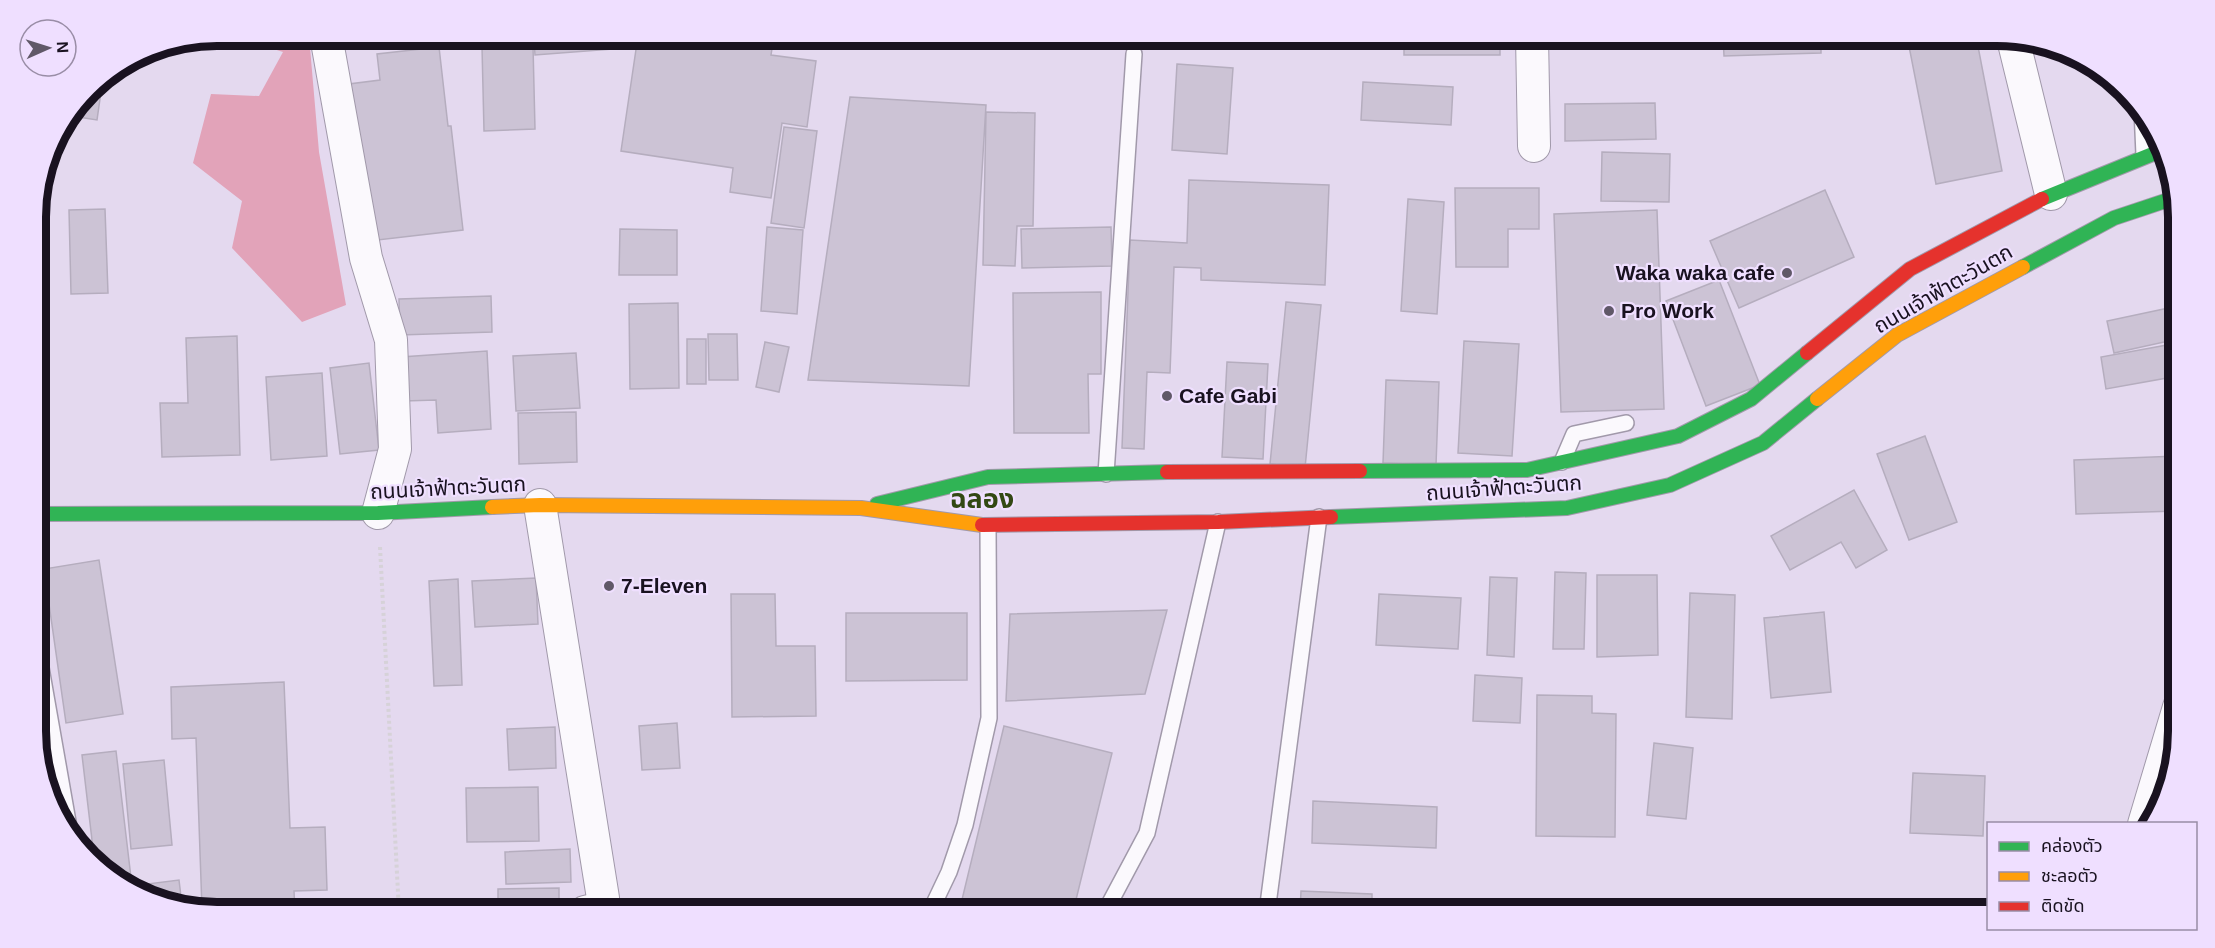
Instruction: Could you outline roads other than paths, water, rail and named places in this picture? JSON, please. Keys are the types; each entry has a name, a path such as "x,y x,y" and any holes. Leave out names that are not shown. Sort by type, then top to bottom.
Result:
{"main road":[{"name":"ถนนเจ้าฟ้าตะวันตก","path":"861,508 988,477 1106,474 1324,478 1527,470 1678,436 1751,399 1910,269 2051,194 2155,152"},
{"name":"ถนนเจ้าฟ้าตะวันตก","path":"46,514 378,513 540,505 861,508 988,526 1320,512 1462,514 1567,508 1670,484 1762,443 1898,335 2114,218 2167,201"}],"street":[{"path":"328,47 366,258 391,340 395,449 378,513"},
{"path":"1532,47 1534,146"},
{"path":"2015,48 2051,194"},
{"path":"540,505 603,898 602,902"},
{"path":"2150,806 2163,772"}],"lane":[{"path":"1106,474 1134,54"},
{"path":"2143,127 2144,155"},
{"path":"1562,462 1574,434 1626,423"},
{"path":"1268,901 1320,512"},
{"path":"1111,902 1147,833 1219,517"},
{"path":"935,902 950,872 965,825 989,718 988,526"},
{"path":"46,697 66,809"}],"place":[{"name":"Waka waka cafe","path":"1787,273"},
{"name":"Pro Work","path":"1609,311"},
{"name":"Cafe Gabi","path":"1167,396"},
{"name":"7-Eleven","path":"609,586"}],"district":[{"name":"ฉลอง","path":"982,499"}]}
